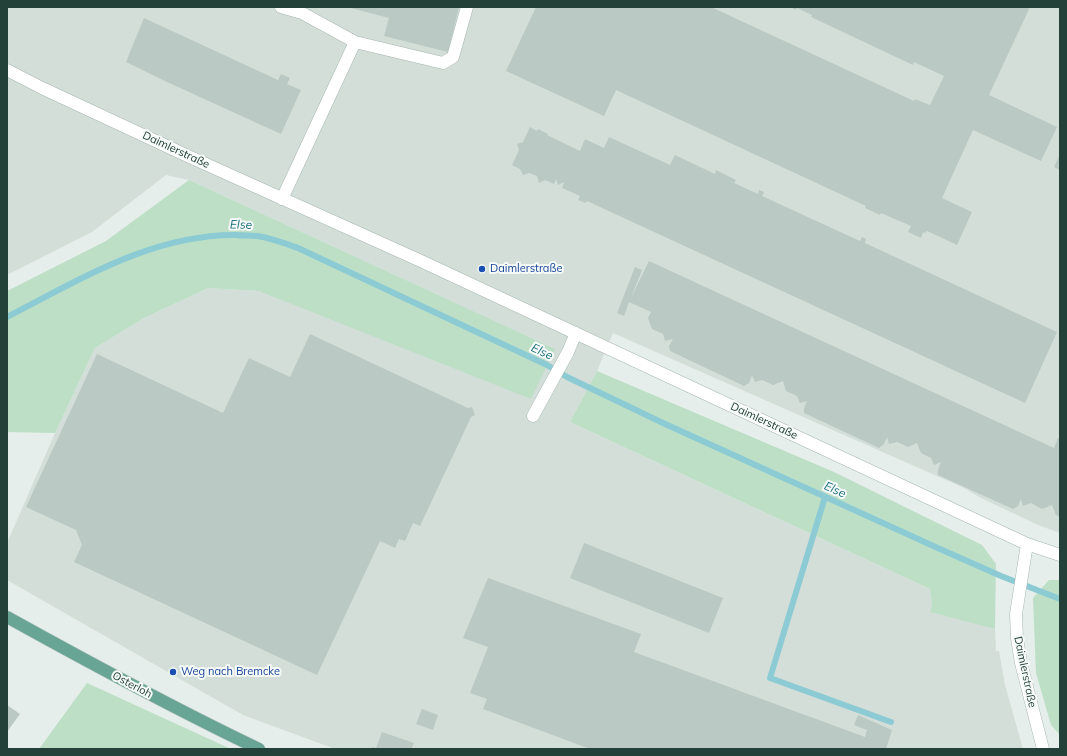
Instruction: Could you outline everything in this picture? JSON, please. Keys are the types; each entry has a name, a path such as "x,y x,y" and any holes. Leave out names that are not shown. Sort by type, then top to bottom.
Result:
{"main road":[{"name":"Osterloh","path":"7,617 156,698 259,749"}],"street":[{"path":"282,7 302,13 355,42 443,63 453,57 467,7"},
{"path":"282,199 355,42"},
{"name":"Daimlerstraße","path":"7,70 42,88 282,199 422,261 1027,544 1016,614 1017,638 1021,663 1043,749"},
{"path":"533,416 568,352 576,333"},
{"path":"1027,544 1060,555"}],"shaded area":[{"path":"7,7 1060,7 1060,533 1038,525 979,497 964,488 613,333 597,371 570,422 930,589 932,604 930,612 995,629 996,651 999,651 1005,685 1023,749 335,749 243,715 7,580 7,543 55,433 95,348 144,318 208,288 259,291 554,349 189,180 166,175 92,232 7,275"}],"green space":[{"path":"189,180 555,349 531,399 259,291 208,288 144,318 95,348 55,433 7,432 7,291 106,241"},
{"path":"597,371 834,472 982,545 996,564 995,629 930,612 932,604 930,589 570,422"},
{"path":"1049,580 1060,580 1060,735 1051,725 1036,673 1033,598"},
{"path":"87,683 231,749 39,749"}],"building":[{"path":"347,7 459,7 448,52 384,36 389,18"},
{"path":"536,7 711,7 914,101 915,99 930,105 944,76 914,62 913,65 811,17 812,15 797,8 796,10 789,7 1030,7 989,95 1057,127 1041,161 973,130 942,198 972,212 957,245 927,231 925,233 923,232 921,238 908,232 911,226 881,213 880,215 865,208 866,206 616,90 604,116 506,71"},
{"path":"144,18 278,80 281,74 290,78 287,84 301,90 281,134 126,62"},
{"path":"530,127 537,131 538,129 580,151 585,139 604,148 609,137 670,165 675,155 715,174 716,170 736,180 734,183 758,194 759,190 764,192 762,196 860,241 862,237 866,239 865,243 1057,332 1025,403 587,201 586,203 578,200 580,196 562,188 564,182 558,185 556,179 554,184 545,180 539,183 537,176 529,173 523,175 520,169 512,165 519,150 517,144 523,142"},
{"path":"1060,154 1060,170 1054,167"},
{"path":"649,261 1054,448 1058,438 1060,438 1060,517 1056,515 1052,505 1042,509 1031,503 1023,506 1021,499 1018,506 1013,509 938,475 941,462 934,465 931,458 921,453 917,443 908,447 897,442 889,444 887,437 884,444 879,448 804,413 804,408 807,401 800,403 797,396 786,391 783,381 773,385 762,380 755,382 752,375 749,383 744,386 670,351 669,346 673,339 665,341 663,334 652,329 648,318 651,312 629,302 624,316 617,313 635,267 642,270 631,298"},
{"path":"310,334 468,408 472,407 475,415 471,417 420,526 413,523 405,541 399,539 395,548 380,541 317,675 74,562 82,545 76,530 26,507 97,354 223,413 249,358 290,377"},
{"path":"584,543 723,598 709,633 570,578"},
{"path":"488,578 641,634 634,652 865,737 867,730 854,725 858,715 892,730 886,749 590,749 483,709 487,699 470,693 488,647 463,638"},
{"path":"7,705 20,714 7,732"},
{"path":"422,709 438,715 433,730 416,724"},
{"path":"382,732 414,743 411,749 371,749 372,747 376,748"}],"waterway":[{"name":"Else","path":"7,317 61,288 117,262 175,242 205,237 236,235 272,239 298,248 547,365 567,377 663,423 940,549 1001,576 1060,599"},
{"path":"825,497 770,678 891,722"}],"place":[{"name":"Daimlerstraße","path":"482,269"},
{"name":"Weg nach Bremcke","path":"173,672"}]}
